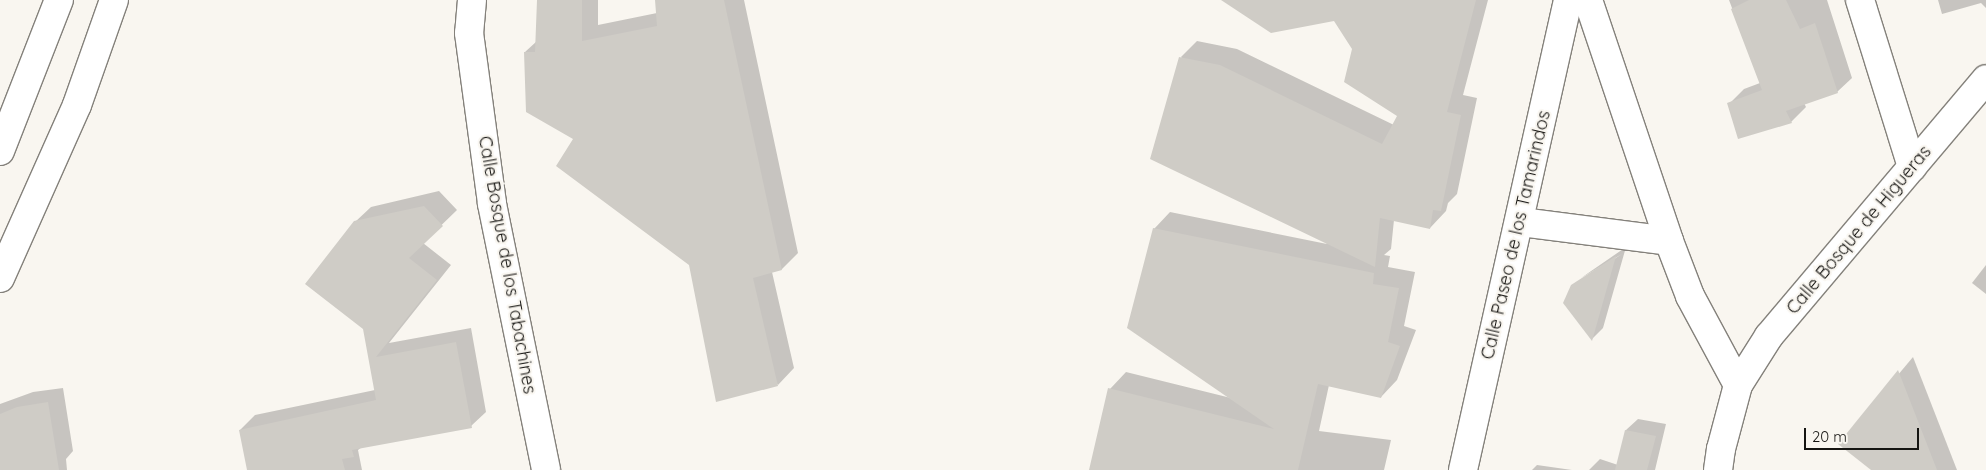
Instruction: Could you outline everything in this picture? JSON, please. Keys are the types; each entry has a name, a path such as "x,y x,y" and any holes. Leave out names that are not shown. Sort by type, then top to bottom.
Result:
{"street":[{"path":"0,150 28,85 59,0"},
{"path":"0,278 77,105 114,0"},
{"name":"Calle Bosque de los Tabachines","path":"472,0 469,33 492,204 546,470"},
{"name":"Calle Paseo de los Tamarindos","path":"1463,470 1521,222 1568,0"},
{"path":"1588,0 1669,241 1690,296 1738,385"},
{"path":"1860,0 1912,167"},
{"name":"Calle Bosque de Higueras","path":"1718,470 1720,448 1738,385 1769,336 1986,80"},
{"path":"1521,222 1669,241"}],"building":[{"path":"537,0 582,0 582,41 657,26 655,0 724,0 782,270 753,278 778,386 716,402 689,265 556,166 573,139 526,112 524,52 535,52"},
{"path":"1221,0 1476,0 1447,112 1461,115 1441,211 1433,210 1430,229 1380,218 1375,267 1150,159 1179,57 1220,65 1382,144 1397,116 1344,82 1352,49 1334,21 1271,33"},
{"path":"1749,0 1786,0 1800,29 1815,23 1838,93 1786,111 1792,123 1738,139 1727,103 1762,90 1731,9"},
{"path":"424,206 443,226 409,258 437,280 376,357 456,342 472,428 352,450 354,457 342,459 345,470 247,470 239,430 376,400 363,329 305,284 354,221"},
{"path":"1153,228 1374,273 1373,284 1399,288 1388,342 1400,346 1381,398 1318,384 1298,470 1089,470 1108,388 1274,429 1127,328"},
{"path":"1616,256 1592,341 1563,303 1571,285"},
{"path":"1898,370 1937,470 1871,470 1838,444"},
{"path":"48,402 59,470 0,470 0,414 17,407"},
{"path":"1625,430 1656,436 1647,470 1615,470"}]}
